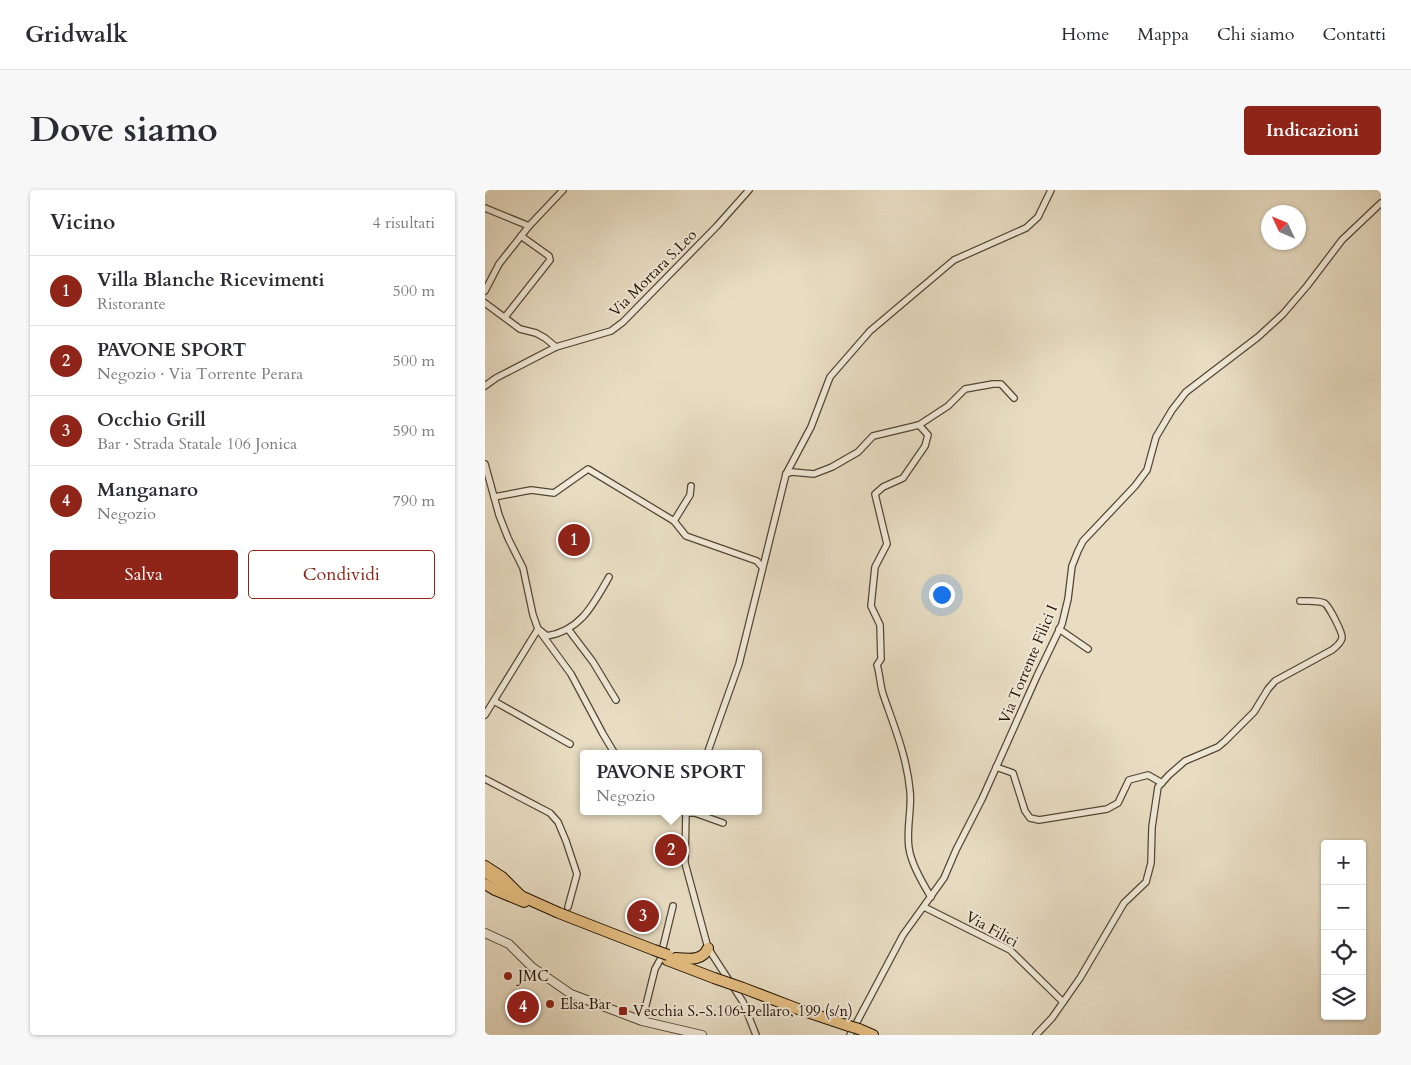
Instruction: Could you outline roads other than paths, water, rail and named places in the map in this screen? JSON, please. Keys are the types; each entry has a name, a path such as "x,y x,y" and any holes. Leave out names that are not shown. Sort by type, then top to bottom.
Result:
{"main road":[{"path":"485,866 502,877 520,898"},
{"path":"485,872 520,898"},
{"path":"485,876 520,898"},
{"path":"485,884 495,890 520,898 798,1009 817,1014 853,1030 873,1035"},
{"path":"663,955 696,958 707,950"}],"street":[{"path":"485,291 499,264 529,226 563,190"},
{"name":"Via Mortara S.Leo","path":"485,386 496,378 556,347 611,331 623,322 717,226 749,190"},
{"path":"708,750 739,664 786,474 811,427 829,377 870,331 954,260 1026,228 1038,217 1051,190"},
{"name":"Via Torrente Filici I","path":"853,1030 903,936 944,878 996,767 1059,629 1068,599 1072,566 1077,550 1083,541 1135,486 1147,470 1156,437 1172,410 1193,385 1258,337 1283,314 1342,240 1381,203"},
{"path":"485,208 529,226"},
{"path":"505,317 550,260 549,256 521,236"},
{"path":"485,303 520,329 536,333 556,347"},
{"path":"786,474 792,472 813,474 832,467 858,452 873,436 919,425 948,406 965,389 1001,384 1014,398"},
{"path":"919,425 927,434 925,446 903,478 883,487 875,494 887,544 875,567 871,606 880,625 881,659 877,664 882,692 893,718 910,791 909,849 921,881 931,897"},
{"path":"485,464 508,538 523,568 533,615 538,629 571,674 613,750"},
{"path":"494,497 531,490 554,493 588,469 673,521 686,536 757,561 762,568"},
{"path":"673,521 690,495 691,486"},
{"path":"538,629 547,636 561,633 577,624 598,597 609,577"},
{"path":"1036,1035 1052,1018 1080,978 1124,903 1147,882 1151,863 1152,827 1158,787 1185,761 1218,747 1225,741 1254,712 1275,681 1338,645 1342,638 1341,633 1326,603 1300,601"},
{"path":"485,715 538,629"},
{"path":"568,629 593,662 616,700"},
{"path":"1059,629 1087,649"},
{"path":"494,701 570,744"},
{"path":"996,767 1013,773 1025,812 1030,818 1039,820 1107,809 1118,803 1129,780 1147,775 1162,782"},
{"path":"485,780 555,817 566,840 577,874 568,907"},
{"path":"685,815 685,863 707,950 743,1002 755,1035"},
{"path":"701,815 723,823"},
{"path":"642,1021 655,969 663,955 673,906"},
{"name":"Via Filici","path":"924,907 1009,950 1063,1002"},
{"path":"485,933 509,944 532,967 571,994 642,1021 702,1035"}],"place":[{"name":"Villa Blanche Ricevimenti","path":"574,540"},
{"name":"PAVONE SPORT","path":"671,850"},
{"name":"Occhio Grill","path":"643,916"},
{"name":"JMC","path":"508,976"},
{"name":"Elsa Bar","path":"550,1004"},
{"name":"Manganaro","path":"523,1007"},
{"name":"Vecchia S.-S.106-Pellaro, 199 (s/n)","path":"623,1011"}]}
